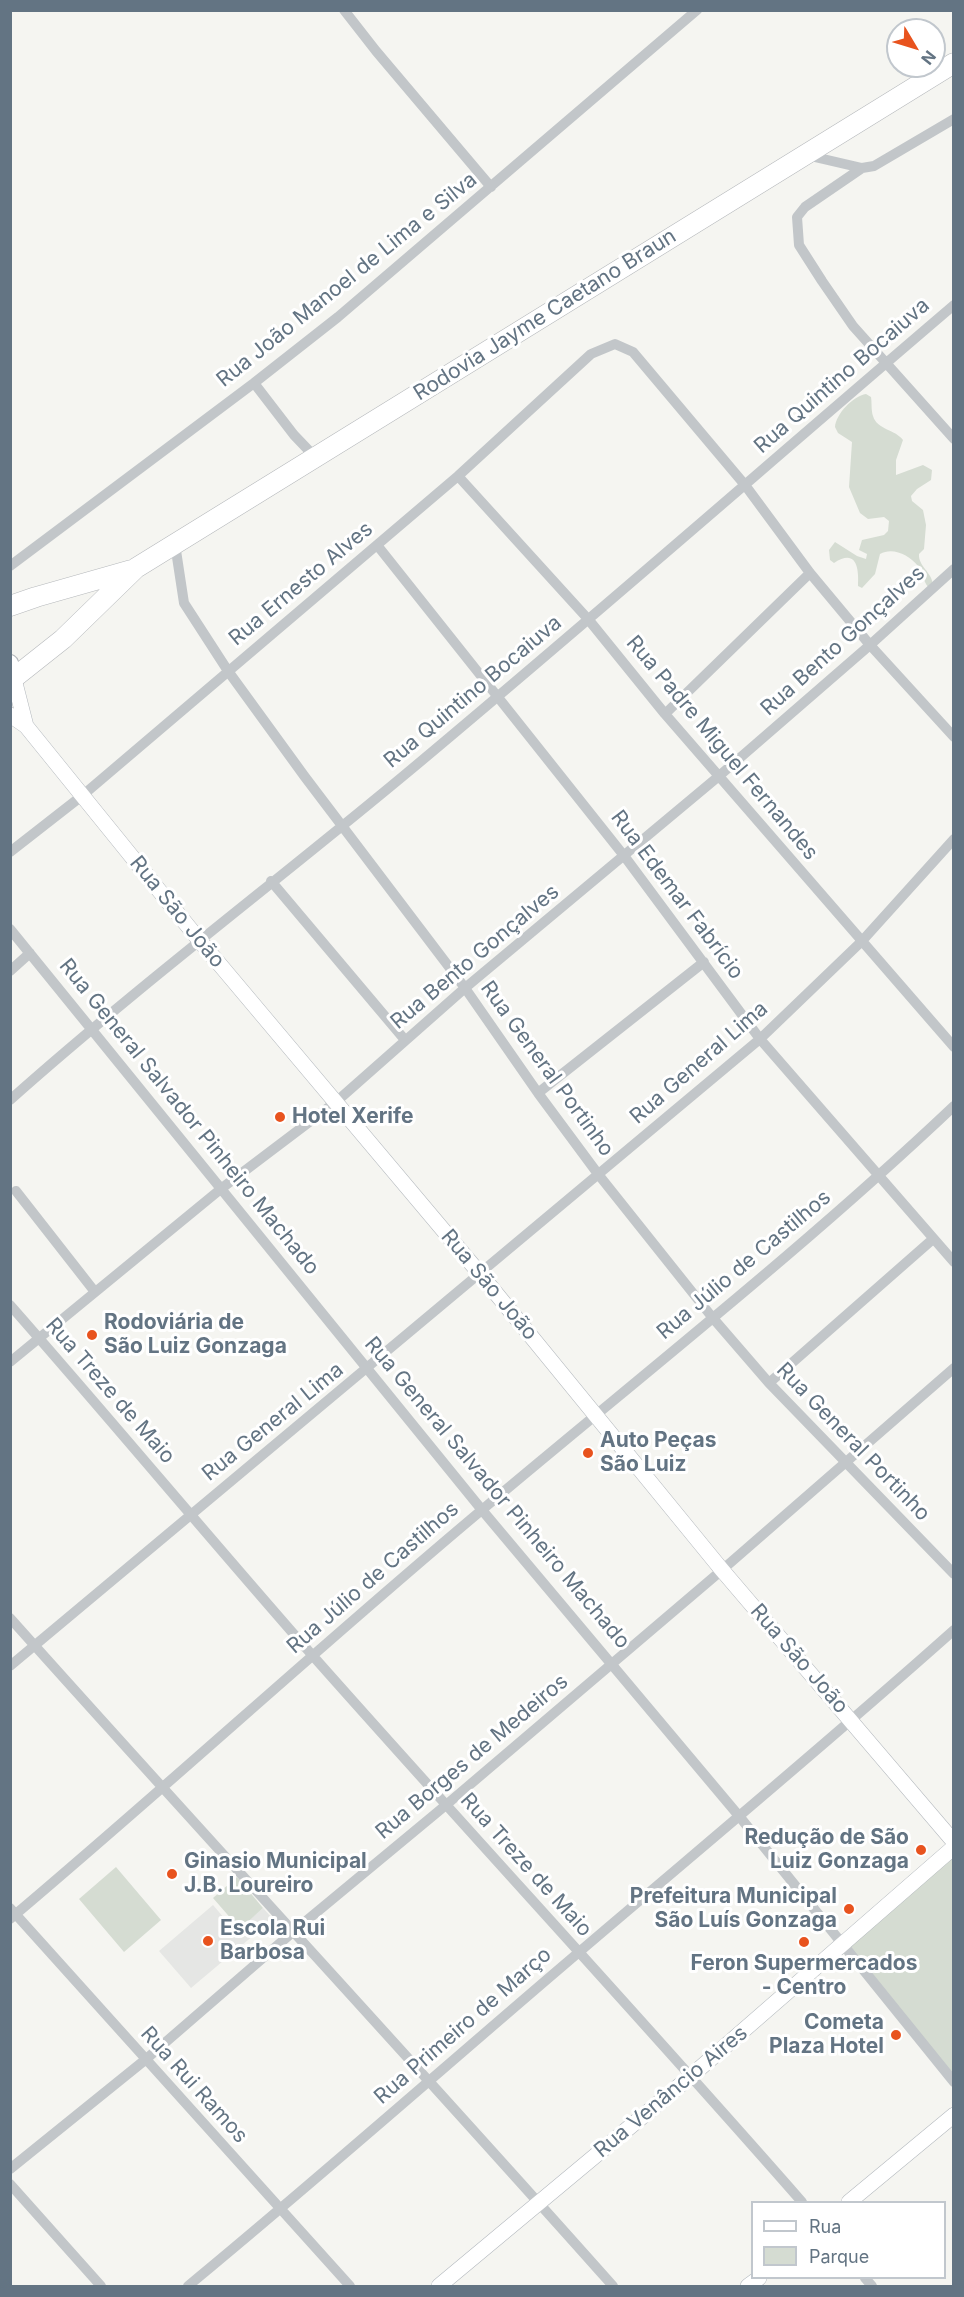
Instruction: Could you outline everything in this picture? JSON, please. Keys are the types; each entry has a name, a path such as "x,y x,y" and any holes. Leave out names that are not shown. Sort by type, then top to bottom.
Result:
{"highway":[{"name":"Rodovia Jayme Caetano Braun","path":"12,674 63,639 136,568 954,63"},
{"name":"Rodovia Jayme Caetano Braun","path":"10,606 136,568"}],"main road":[{"name":"Rua São João","path":"12,674 26,726"},
{"name":"Rua São João","path":"10,715 26,726 200,941 337,1101 722,1570 954,1842"},
{"name":"Rua Venâncio Aires","path":"440,2286 692,2076 954,1847"},
{"path":"850,2201 954,2115"}],"street":[{"path":"344,10 491,187"},
{"name":"Rua João Manoel de Lima e Silva","path":"10,566 338,317 698,10"},
{"path":"805,154 862,168 874,166 954,119"},
{"path":"862,168 805,207 797,217 799,245 853,326 954,439"},
{"name":"Rua Quintino Bocaiuva","path":"10,1100 92,1028 271,881 343,826 497,698 954,305"},
{"name":"Rua Ernesto Alves","path":"10,852 83,795 458,476 591,354 615,344 633,352 745,485"},
{"path":"254,383 294,435 315,457"},
{"name":"Rua Padre Miguel Fernandes","path":"458,476 588,619 665,714 954,1047"},
{"path":"745,485 810,573 870,645 954,737"},
{"name":"Rua General Portinho","path":"175,544 184,603 228,671 465,988 538,1094 598,1174 712,1317 769,1383 954,1574"},
{"name":"Rua Edemar Fabrício","path":"377,545 625,857 760,1039 954,1262"},
{"name":"Rua Bento Gonçalves","path":"10,1362 222,1188 337,1101 465,988 625,857 719,776 954,569"},
{"path":"665,714 810,573"},
{"name":"Rua General Lima","path":"10,1666 481,1275 760,1039 862,941 954,839"},
{"path":"271,881 405,1040"},
{"name":"Rua General Salvador Pinheiro Machado","path":"10,929 482,1510 739,1816 954,2082"},
{"path":"10,971 30,953"},
{"path":"538,1094 704,962"},
{"name":"Rua Júlio de Castilhos","path":"12,1914 162,1790 312,1656 482,1510 879,1176 954,1106"},
{"path":"16,1191 95,1292"},
{"path":"769,1383 933,1239"},
{"name":"Rua Treze de Maio","path":"10,1305 312,1656 578,1953 692,2076 801,2201"},
{"name":"Rua Borges de Medeiros","path":"10,2169 145,2060 294,1931 446,1805 722,1570 954,1368"},
{"path":"10,1618 162,1790 430,2080 613,2286"},
{"name":"Rua Primeiro de Março","path":"188,2286 852,1721 954,1630"},
{"name":"Rua Rui Ramos","path":"12,1914 350,2286"},
{"path":"10,2184 101,2286"}],"shaded area":[{"name":"Escola Rui Barbosa","path":"213,1905 236,1932 263,1908 273,1919 191,1988 159,1951"}],"green space":[{"path":"866,394 871,397 872,414 875,421 903,440 896,460 896,475 923,465 932,470 931,480 911,496 912,501 923,510 926,525 924,549 919,554 919,558 932,580 933,585 928,587 918,566 910,558 895,552 880,554 875,574 862,588 858,586 857,567 852,559 842,559 834,563 830,560 829,550 835,542 866,559 867,554 859,550 862,540 884,535 888,531 889,521 884,517 868,519 860,513 849,487 852,442 838,433 835,427 838,417 846,406"},
{"path":"953,1852 953,2075 847,1943"},
{"path":"116,1867 161,1920 124,1952 79,1899"},
{"path":"237,1877 263,1908 240,1929 213,1898"}],"place":[{"name":"Hotel Xerife","path":"280,1117"},
{"name":"Rodoviária de São Luiz Gonzaga","path":"92,1335"},
{"name":"Auto Peças São Luiz","path":"588,1453"},
{"name":"Redução de São Luiz Gonzaga","path":"921,1850"},
{"name":"Ginasio Municipal J.B. Loureiro","path":"172,1874"},
{"name":"Prefeitura Municipal São Luís Gonzaga","path":"849,1909"},
{"name":"Escola Rui Barbosa","path":"208,1941"},
{"name":"Feron Supermercados - Centro","path":"804,1942"},
{"name":"Cometa Plaza Hotel","path":"896,2035"}]}
